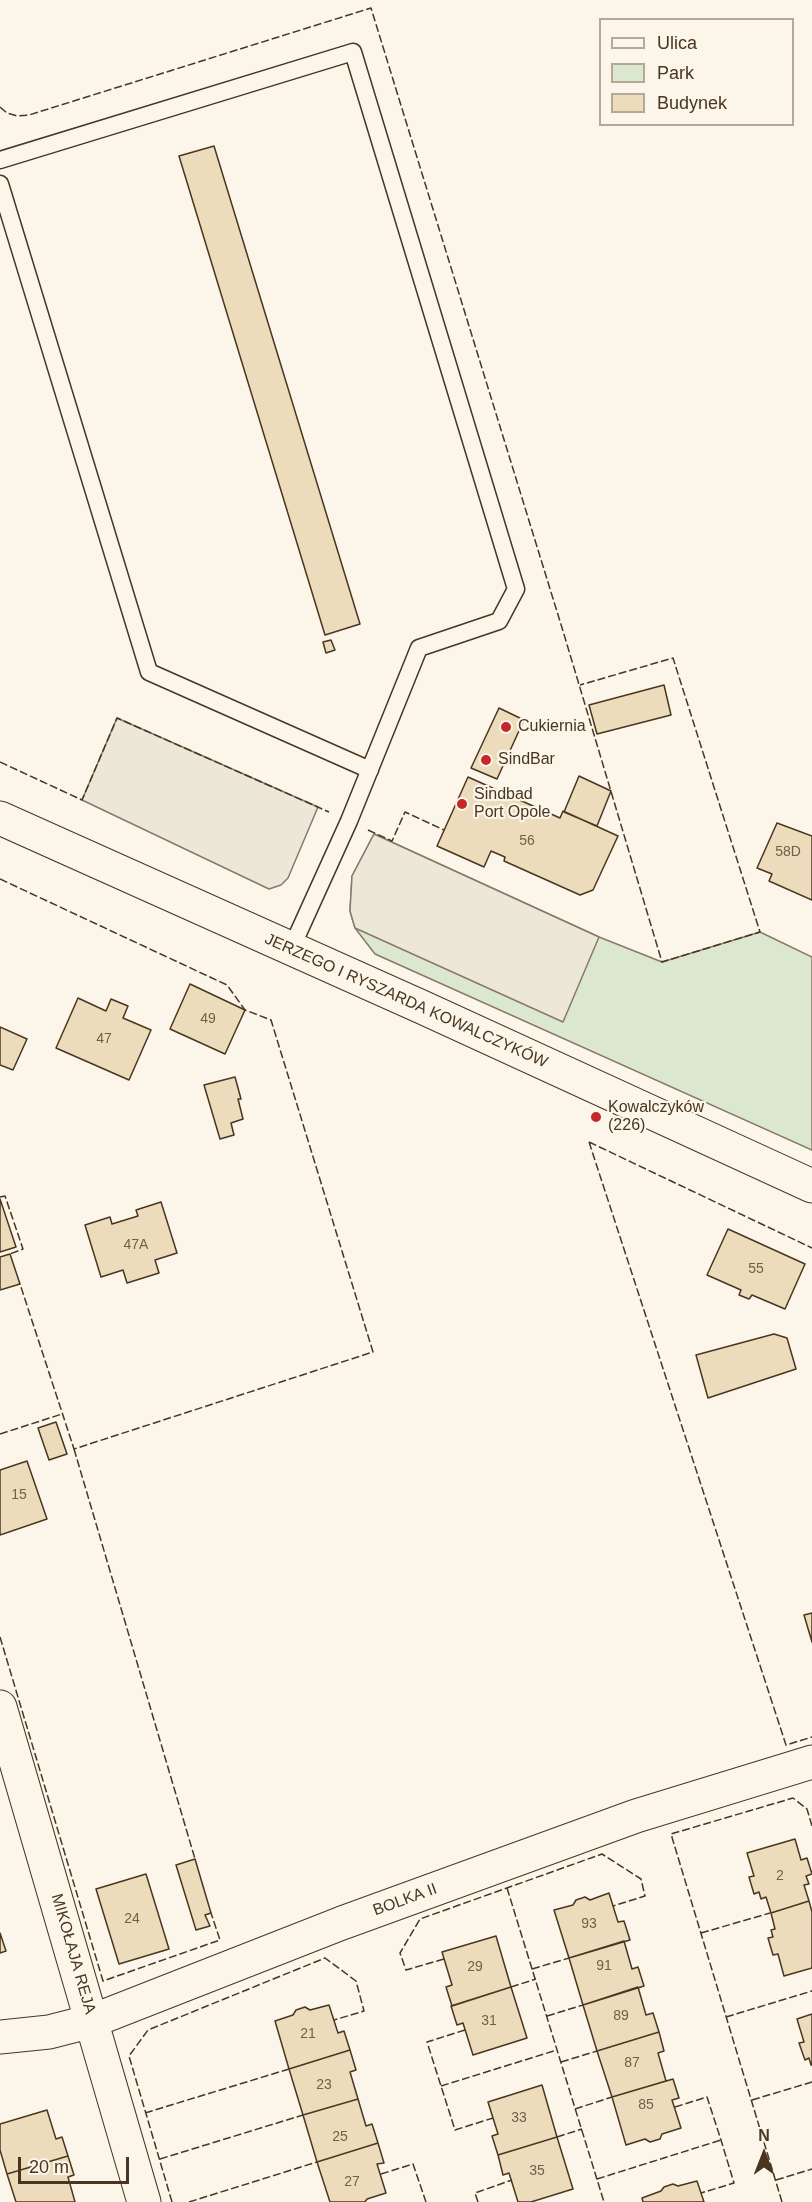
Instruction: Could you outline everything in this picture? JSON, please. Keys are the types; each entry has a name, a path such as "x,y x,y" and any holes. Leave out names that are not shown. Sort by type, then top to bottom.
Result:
{"street":[{"name":"JERZEGO I RYSZARDA KOWALCZYKÓW","path":"0,818 812,1186"},
{"name":"MIKOŁAJA REJA","path":"0,1707 144,2202"},
{"name":"BOLKA II","path":"0,2037 49,2032 92,2021 342,1923 636,1816 811,1766"}],"lane":[{"path":"0,160 353,52 516,589 499,621 419,648 370,770 291,949"},
{"path":"0,183 149,672 370,770"}],"green space":[{"path":"374,834 599,937 662,962 760,932 812,957 812,1150 375,954 355,928 350,911 352,876"}],"shaded area":[{"path":"117,718 318,807 288,878 281,885 269,889 82,800"},
{"path":"374,834 599,937 563,1022 355,928 350,911 352,876"}],"building":[{"path":"214,146 360,624 325,635 179,156"},
{"path":"331,640 335,650 326,653 323,642"},
{"path":"664,685 671,715 597,734 589,705"},
{"path":"499,708 524,720 497,779 471,768"},
{"path":"579,776 611,791 597,826 564,812"},
{"path":"468,777 560,818 563,811 618,836 593,890 580,895 504,861 505,857 491,851 484,867 437,846"},
{"path":"777,823 812,836 812,900 769,881 772,874 757,868"},
{"path":"190,984 245,1010 225,1054 170,1029"},
{"path":"78,998 106,1011 111,999 128,1006 123,1018 151,1030 129,1080 56,1048"},
{"path":"0,1027 27,1039 13,1070 0,1065"},
{"path":"235,1077 243,1119 231,1123 234,1135 220,1139 204,1085"},
{"path":"0,1199 16,1247 0,1252"},
{"path":"161,1202 177,1253 155,1260 159,1273 127,1283 123,1270 101,1277 85,1225 110,1217 112,1224 138,1216 136,1210"},
{"path":"728,1229 805,1264 785,1309 752,1295 749,1299 739,1295 741,1290 707,1275"},
{"path":"10,1254 20,1284 0,1290 0,1257"},
{"path":"774,1334 787,1338 796,1369 708,1398 696,1355"},
{"path":"56,1422 67,1454 49,1460 38,1428"},
{"path":"27,1461 47,1519 0,1535 0,1470"},
{"path":"812,1613 812,1642 804,1615"},
{"path":"795,1839 801,1860 807,1858 812,1874 806,1876 809,1884 804,1885 809,1901 771,1913 766,1897 761,1899 759,1892 754,1894 749,1877 754,1876 747,1853"},
{"path":"195,1859 211,1913 205,1915 210,1926 196,1930 176,1865"},
{"path":"146,1874 169,1949 119,1964 96,1889"},
{"path":"609,1893 618,1922 624,1921 630,1940 569,1958 554,1910 573,1905 576,1900 585,1897 590,1900"},
{"path":"809,1901 812,1912 812,1968 784,1976 778,1954 773,1955 768,1938 773,1937 771,1930 775,1929 771,1913"},
{"path":"0,1933 6,1951 0,1953"},
{"path":"496,1936 511,1987 452,2006 446,1987 452,1985 442,1952"},
{"path":"624,1941 632,1969 638,1967 644,1986 583,2005 569,1958"},
{"path":"511,1987 527,2038 473,2055 463,2023 457,2025 451,2006"},
{"path":"638,1987 646,2015 653,2013 659,2032 597,2051 583,2005"},
{"path":"329,2005 338,2033 344,2031 350,2050 289,2069 275,2021 293,2015 296,2010 305,2007 310,2010"},
{"path":"812,2014 811,2065 809,2058 805,2060 799,2043 804,2042 797,2019"},
{"path":"659,2032 664,2051 658,2053 666,2081 612,2097 597,2051"},
{"path":"350,2050 356,2070 350,2072 358,2099 303,2115 289,2069"},
{"path":"673,2079 679,2098 672,2100 681,2128 662,2134 660,2139 650,2142 645,2139 626,2145 612,2097"},
{"path":"542,2085 557,2137 498,2155 492,2136 498,2134 488,2102"},
{"path":"358,2099 366,2126 372,2124 378,2143 317,2162 303,2115"},
{"path":"47,2110 56,2139 62,2137 68,2156 7,2174 0,2150 0,2124"},
{"path":"557,2137 573,2189 531,2202 518,2202 509,2173 503,2175 498,2155"},
{"path":"378,2143 384,2163 377,2164 386,2193 367,2199 365,2202 330,2202 317,2162"},
{"path":"68,2156 74,2175 68,2177 75,2202 16,2202 7,2174"},
{"path":"697,2181 704,2202 643,2202 642,2198 661,2191 664,2187"}],"fence":[{"path":"0,107 7,113 17,116 29,115 371,8 563,631 662,962 760,932 673,658 580,685"},
{"path":"0,762 82,800 117,718 329,812"},
{"path":"368,830 392,841 405,812 444,830"},
{"path":"0,879 227,985 245,1010 271,1020 373,1352 74,1449 20,1284"},
{"path":"589,1142 786,1745 812,1737"},
{"path":"589,1142 812,1248"},
{"path":"0,1197 5,1196 23,1249 10,1254"},
{"path":"0,1434 62,1414"},
{"path":"74,1449 195,1859"},
{"path":"0,1637 103,1981 220,1940 211,1913"},
{"path":"782,2202 671,1834 793,1798 807,1809 812,1826"},
{"path":"444,1959 406,1970 400,1953 420,1919 602,1854 641,1879 645,1896 613,1906"},
{"path":"507,1888 604,2202"},
{"path":"701,1933 770,1913"},
{"path":"172,2202 129,2056 148,2030 325,1958 356,1981 364,2011 334,2020"},
{"path":"532,1969 569,1958"},
{"path":"511,1987 536,1979"},
{"path":"726,2017 812,1991"},
{"path":"547,2016 583,2005"},
{"path":"465,2030 427,2042 455,2130 493,2118"},
{"path":"441,2086 557,2050"},
{"path":"561,2062 597,2051"},
{"path":"145,2113 289,2069"},
{"path":"752,2100 812,2082"},
{"path":"575,2109 612,2097"},
{"path":"675,2107 707,2097 721,2140 734,2183 701,2193"},
{"path":"160,2159 303,2115"},
{"path":"557,2137 582,2129"},
{"path":"597,2179 721,2140"},
{"path":"189,2202 317,2162"},
{"path":"381,2174 413,2164 426,2202"},
{"path":"776,2180 812,2169"},
{"path":"478,2202 475,2193 512,2180"}],"place":[{"name":"Cukiernia","path":"506,727"},
{"name":"SindBar","path":"486,760"},
{"name":"Sindbad Port Opole","path":"462,804"},
{"name":"Kowalczyków (226)","path":"596,1117"}]}
